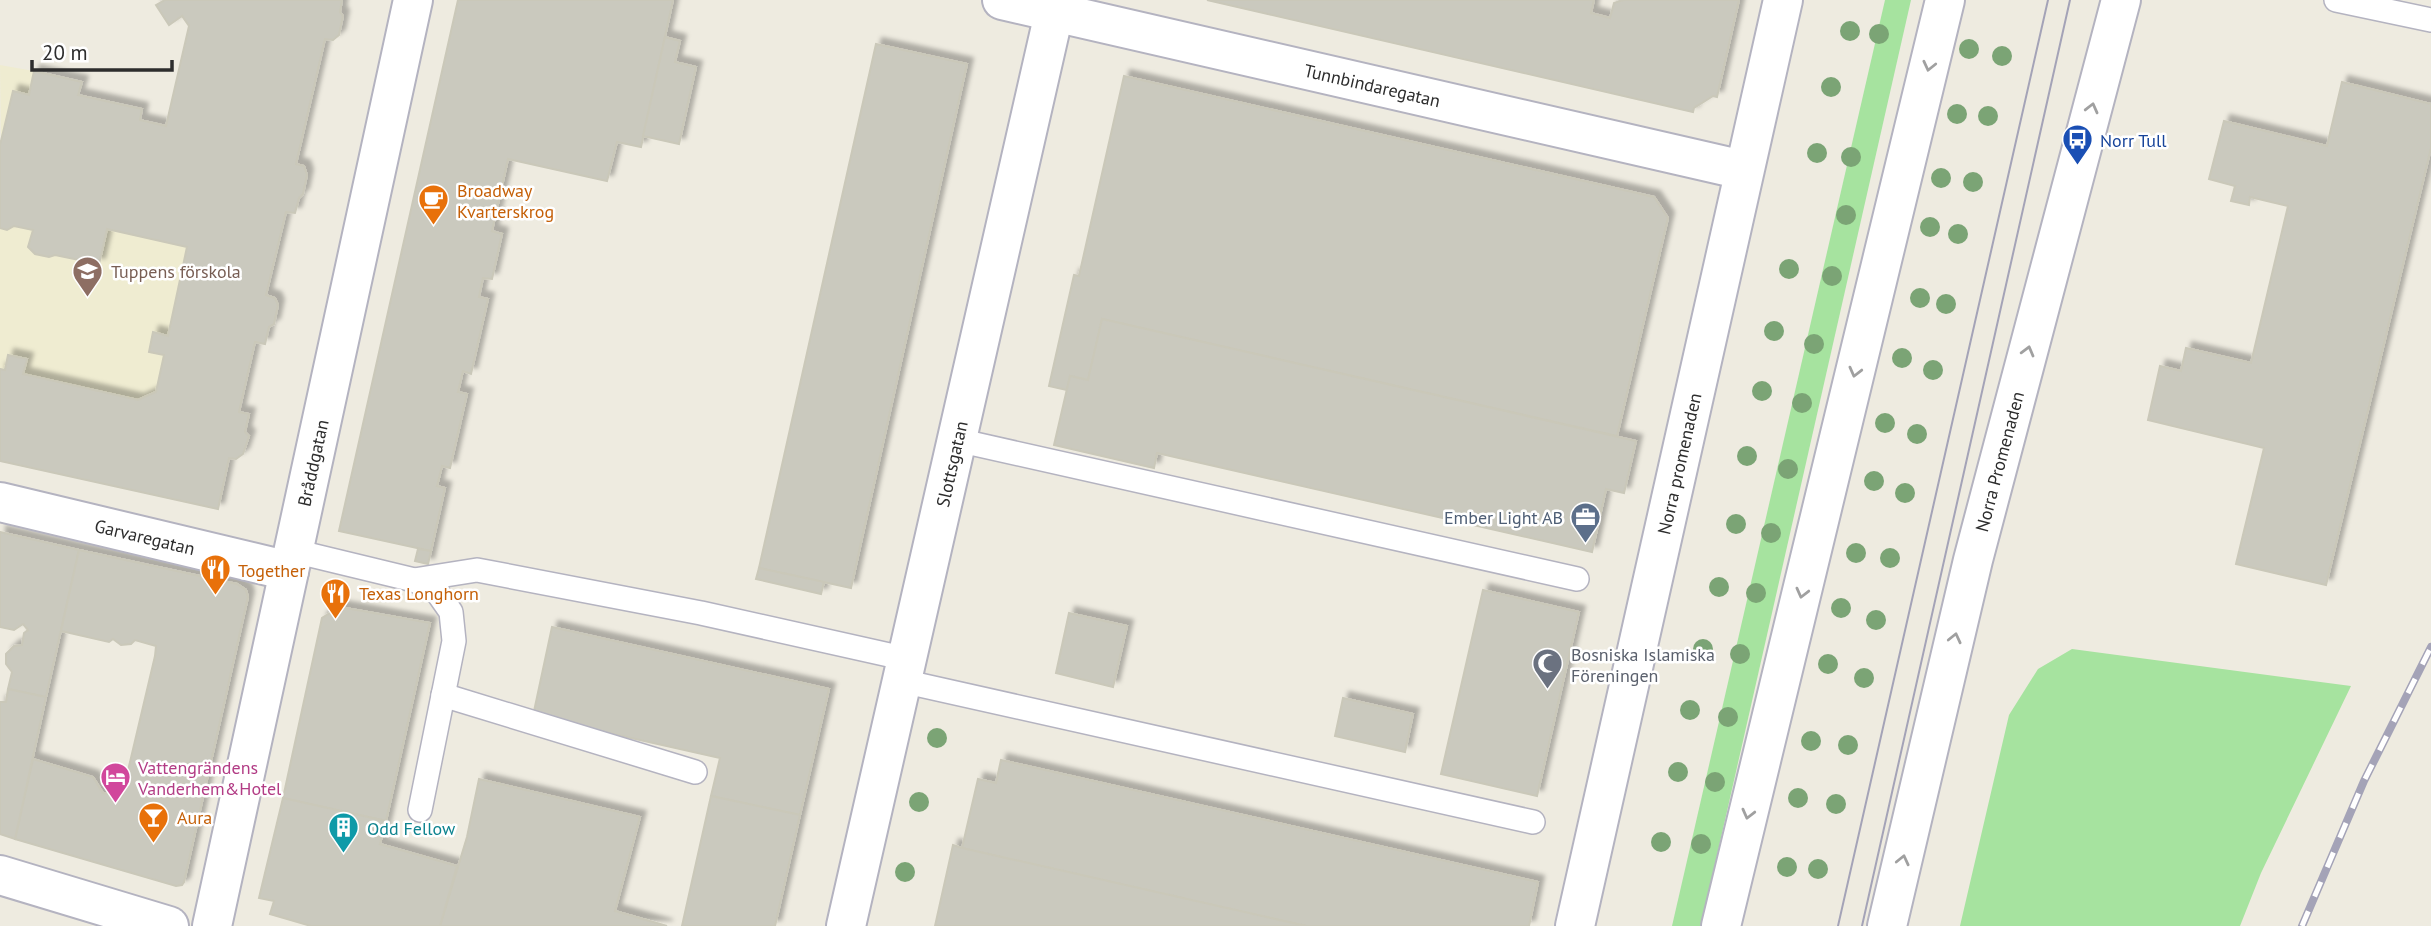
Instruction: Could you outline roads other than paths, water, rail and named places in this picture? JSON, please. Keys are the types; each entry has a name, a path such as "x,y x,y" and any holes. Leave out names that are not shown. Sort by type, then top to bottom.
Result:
{"street":[{"name":"Bråddgatan","path":"212,926 413,0"},
{"name":"Tunnbindaregatan","path":"1002,0 1056,6 1743,170"},
{"name":"Norra promenaden","path":"1575,926 1783,0"},
{"path":"1721,926 1945,0"},
{"name":"Norra Promenaden","path":"1887,926 1973,560 2121,0"},
{"name":"Slottsgatan","path":"846,926 1056,6"},
{"name":"Garvaregatan","path":"0,502 291,561"},
{"path":"0,875 169,926"}],"lane":[{"path":"2336,0 2431,20"},
{"path":"957,440 1577,579"},
{"path":"291,561 414,580 477,570 701,613 904,670 1533,822"},
{"path":"414,580 436,592 451,612 454,641 420,810"},
{"path":"443,695 695,772"}],"tram line":[{"path":"1838,926 2048,0"},
{"path":"1862,926 2070,0"}],"railway":[{"path":"2302,926 2364,781 2431,647"}],"place":[{"name":"Norr Tull","path":"2077,167"},
{"name":"Broadway Kvarterskrog","path":"434,227"},
{"name":"Tuppens förskola","path":"88,298"},
{"name":"Ember Light AB","path":"1586,544"},
{"name":"Together","path":"215,597"},
{"name":"Texas Longhorn","path":"336,620"},
{"name":"Bosniska Islamiska Föreningen","path":"1548,691"},
{"name":"Vattengrändens Vanderhem&Hotel","path":"115,804"},
{"name":"Aura","path":"154,844"},
{"name":"Odd Fellow","path":"344,855"}]}
